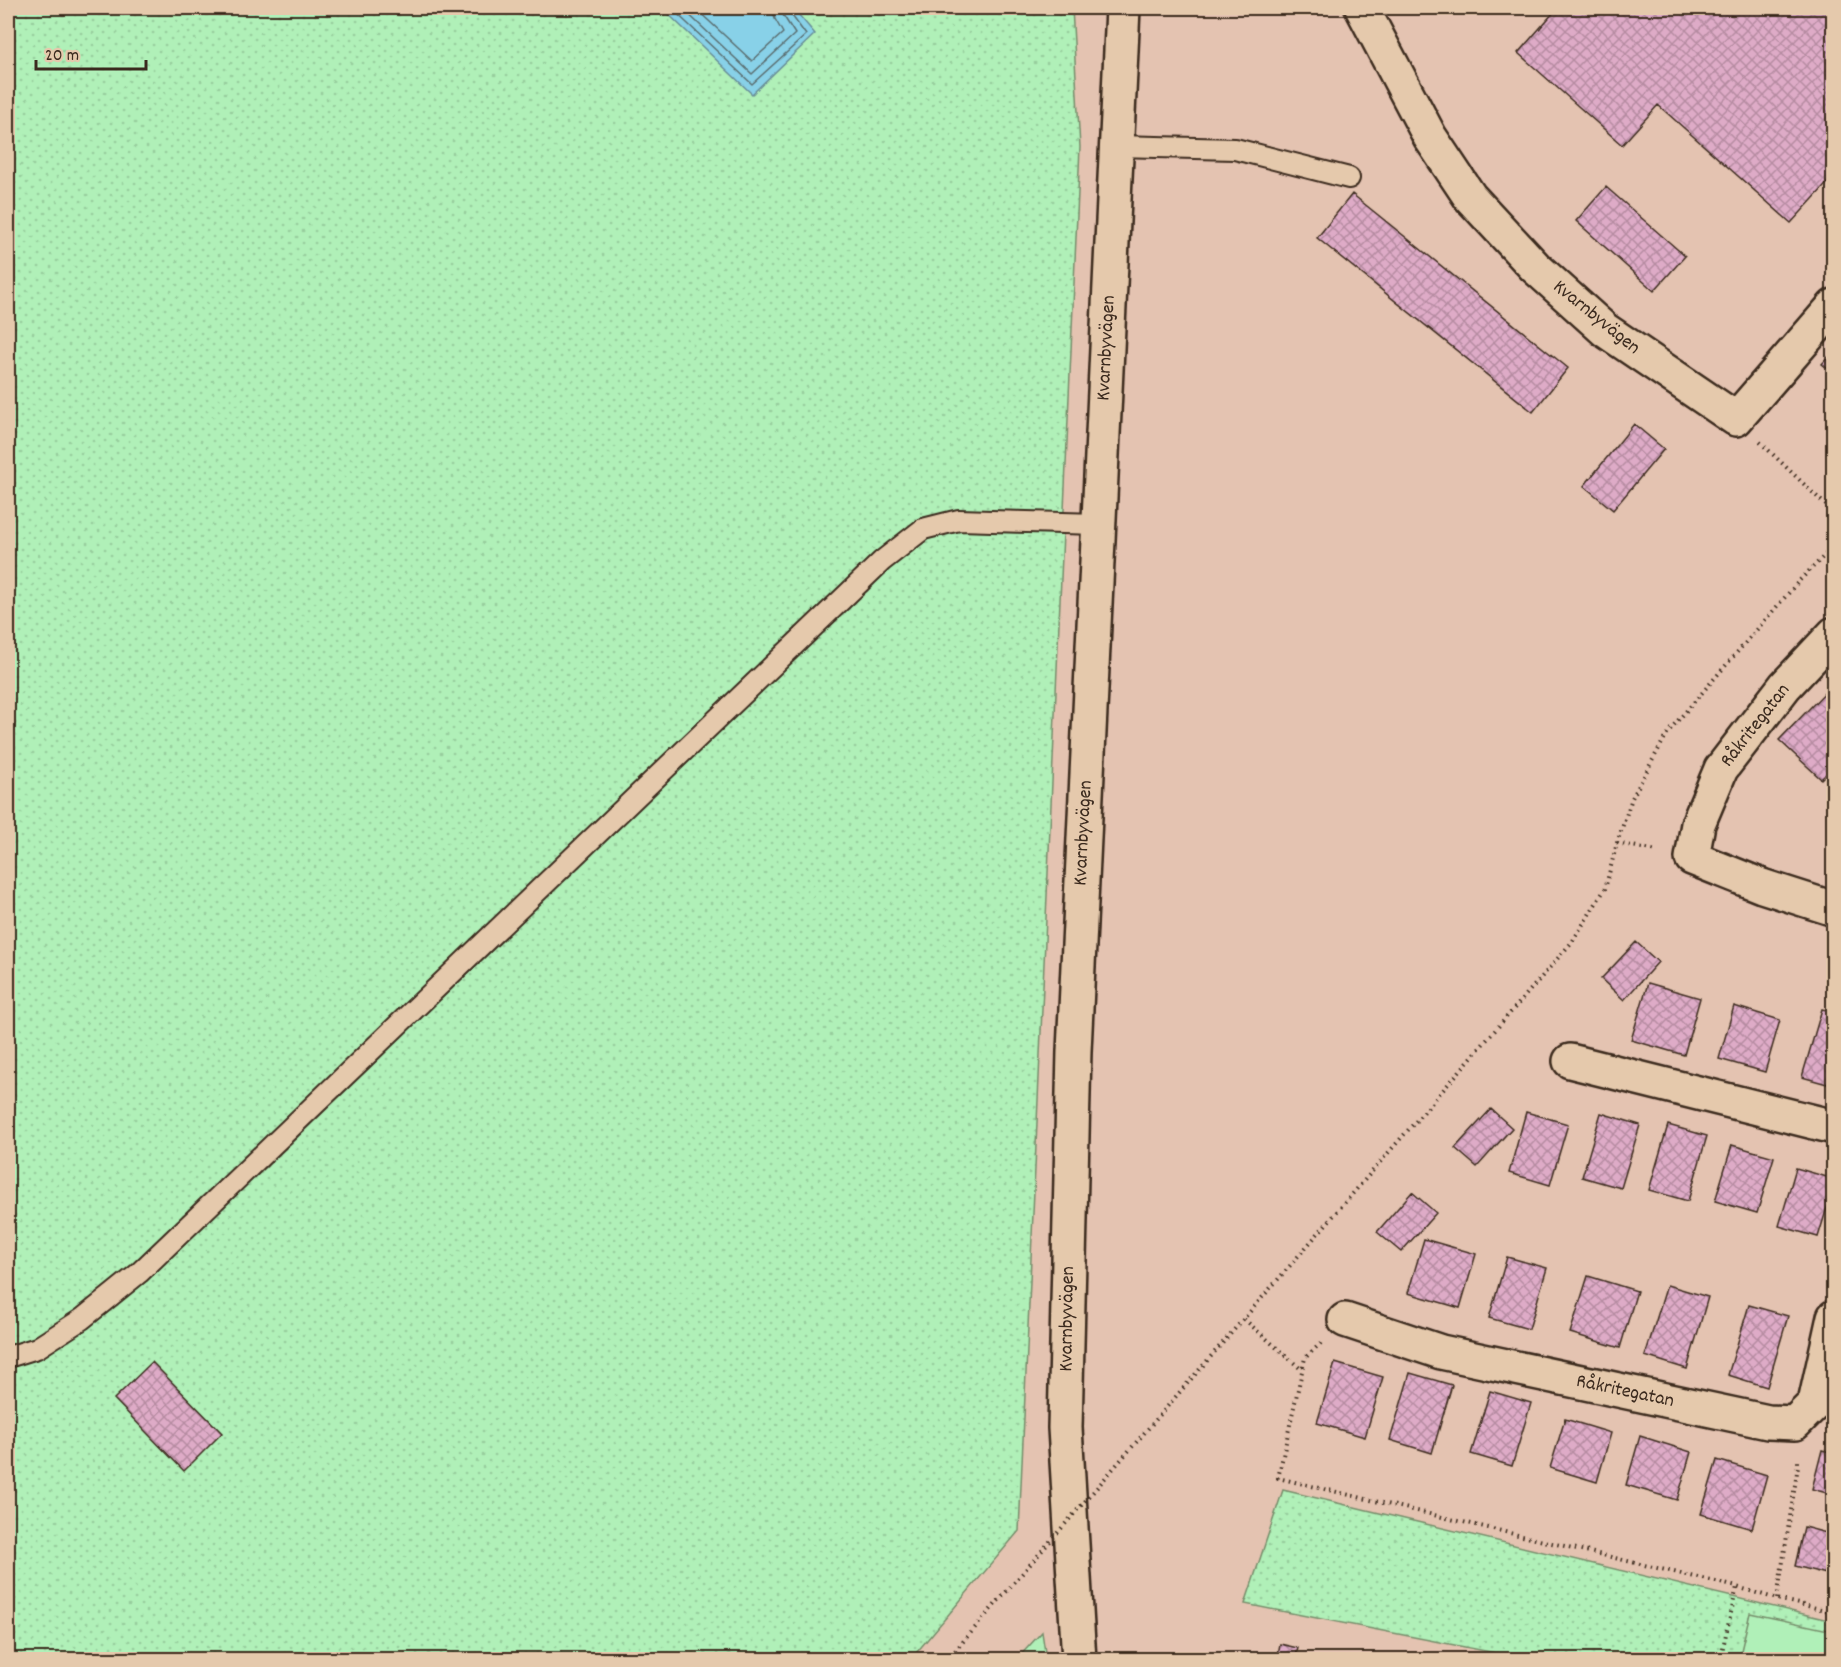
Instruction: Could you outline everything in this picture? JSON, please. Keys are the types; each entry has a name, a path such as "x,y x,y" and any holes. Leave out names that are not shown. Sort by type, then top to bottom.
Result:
{"street":[{"name":"Kvarnbyvägen","path":"1079,1659 1065,1428 1074,1051 1123,8"},
{"name":"Kvarnbyvägen","path":"1362,8 1430,136 1470,197 1534,267 1605,330 1736,419"},
{"path":"1736,419 1833,306"},
{"name":"Råkritegatan","path":"1692,858 1698,824 1720,769 1785,686 1833,634"},
{"path":"1692,858 1762,886 1833,909"},
{"path":"1570,1061 1833,1127"},
{"path":"1795,1423 1815,1403 1833,1317"},
{"name":"Råkritegatan","path":"1345,1320 1441,1352 1756,1419 1795,1423"}],"lane":[{"path":"1117,146 1235,149 1349,178"},
{"path":"8,1357 37,1348 82,1319 139,1273 874,569 923,529 959,520 1098,524"}],"path":[{"path":"1736,419 1833,513"},
{"path":"947,1659 1572,942 1605,889 1632,798 1668,732 1799,581 1833,546"},
{"path":"1617,843 1692,858"},
{"path":"1244,1319 1302,1370"},
{"path":"1345,1320 1305,1358 1278,1478 1833,1612"},
{"path":"1777,1599 1798,1466 1795,1423"},
{"path":"1720,1659 1737,1587"}],"green space":[{"path":"8,8 1072,8 1080,147 1019,1531 911,1659 8,1660"},
{"path":"1283,1490 1833,1621 1833,1659 1526,1659 1245,1604"},
{"path":"1750,1613 1833,1631 1833,1659 1739,1659"},
{"path":"1042,1632 1046,1659 1017,1659"}],"water":[{"path":"662,8 793,8 815,34 752,94"}],"building":[{"path":"1549,8 1834,8 1834,176 1791,223 1658,105 1622,145 1518,53 1554,12"},
{"path":"1606,187 1685,256 1654,291 1576,221"},
{"path":"1352,194 1568,368 1533,412 1317,238"},
{"path":"1834,351 1834,374 1822,364"},
{"path":"1634,424 1664,449 1613,510 1584,486"},
{"path":"1834,683 1834,766 1821,779 1779,740"},
{"path":"1636,942 1658,962 1624,1000 1601,979"},
{"path":"1648,983 1700,998 1684,1055 1631,1040"},
{"path":"1734,1006 1780,1020 1765,1072 1719,1059"},
{"path":"1822,1009 1834,1012 1834,1086 1802,1077"},
{"path":"1491,1109 1512,1128 1477,1167 1455,1148"},
{"path":"1526,1112 1568,1124 1550,1185 1509,1173"},
{"path":"1601,1113 1640,1125 1621,1188 1582,1177"},
{"path":"1668,1125 1707,1136 1688,1201 1649,1190"},
{"path":"1732,1145 1774,1157 1757,1213 1715,1201"},
{"path":"1796,1168 1834,1179 1818,1237 1779,1226"},
{"path":"1412,1192 1436,1213 1401,1252 1377,1232"},
{"path":"1424,1239 1476,1254 1460,1308 1408,1293"},
{"path":"1507,1257 1547,1268 1529,1329 1489,1318"},
{"path":"1588,1276 1637,1291 1620,1348 1570,1333"},
{"path":"1667,1285 1708,1297 1687,1369 1645,1356"},
{"path":"1749,1305 1788,1316 1767,1387 1728,1375"},
{"path":"152,1362 222,1433 184,1471 114,1399"},
{"path":"1335,1363 1383,1377 1365,1437 1317,1423"},
{"path":"1410,1373 1452,1385 1432,1453 1390,1440"},
{"path":"1490,1391 1531,1403 1512,1466 1471,1454"},
{"path":"1565,1419 1611,1433 1597,1482 1550,1468"},
{"path":"1640,1436 1691,1452 1677,1500 1626,1485"},
{"path":"1822,1450 1834,1453 1834,1495 1812,1489"},
{"path":"1717,1460 1767,1475 1752,1529 1701,1514"},
{"path":"1834,1513 1834,1535 1828,1534"},
{"path":"1804,1527 1834,1535 1834,1576 1795,1566"},
{"path":"1280,1644 1298,1648 1295,1660 1277,1660"}]}
